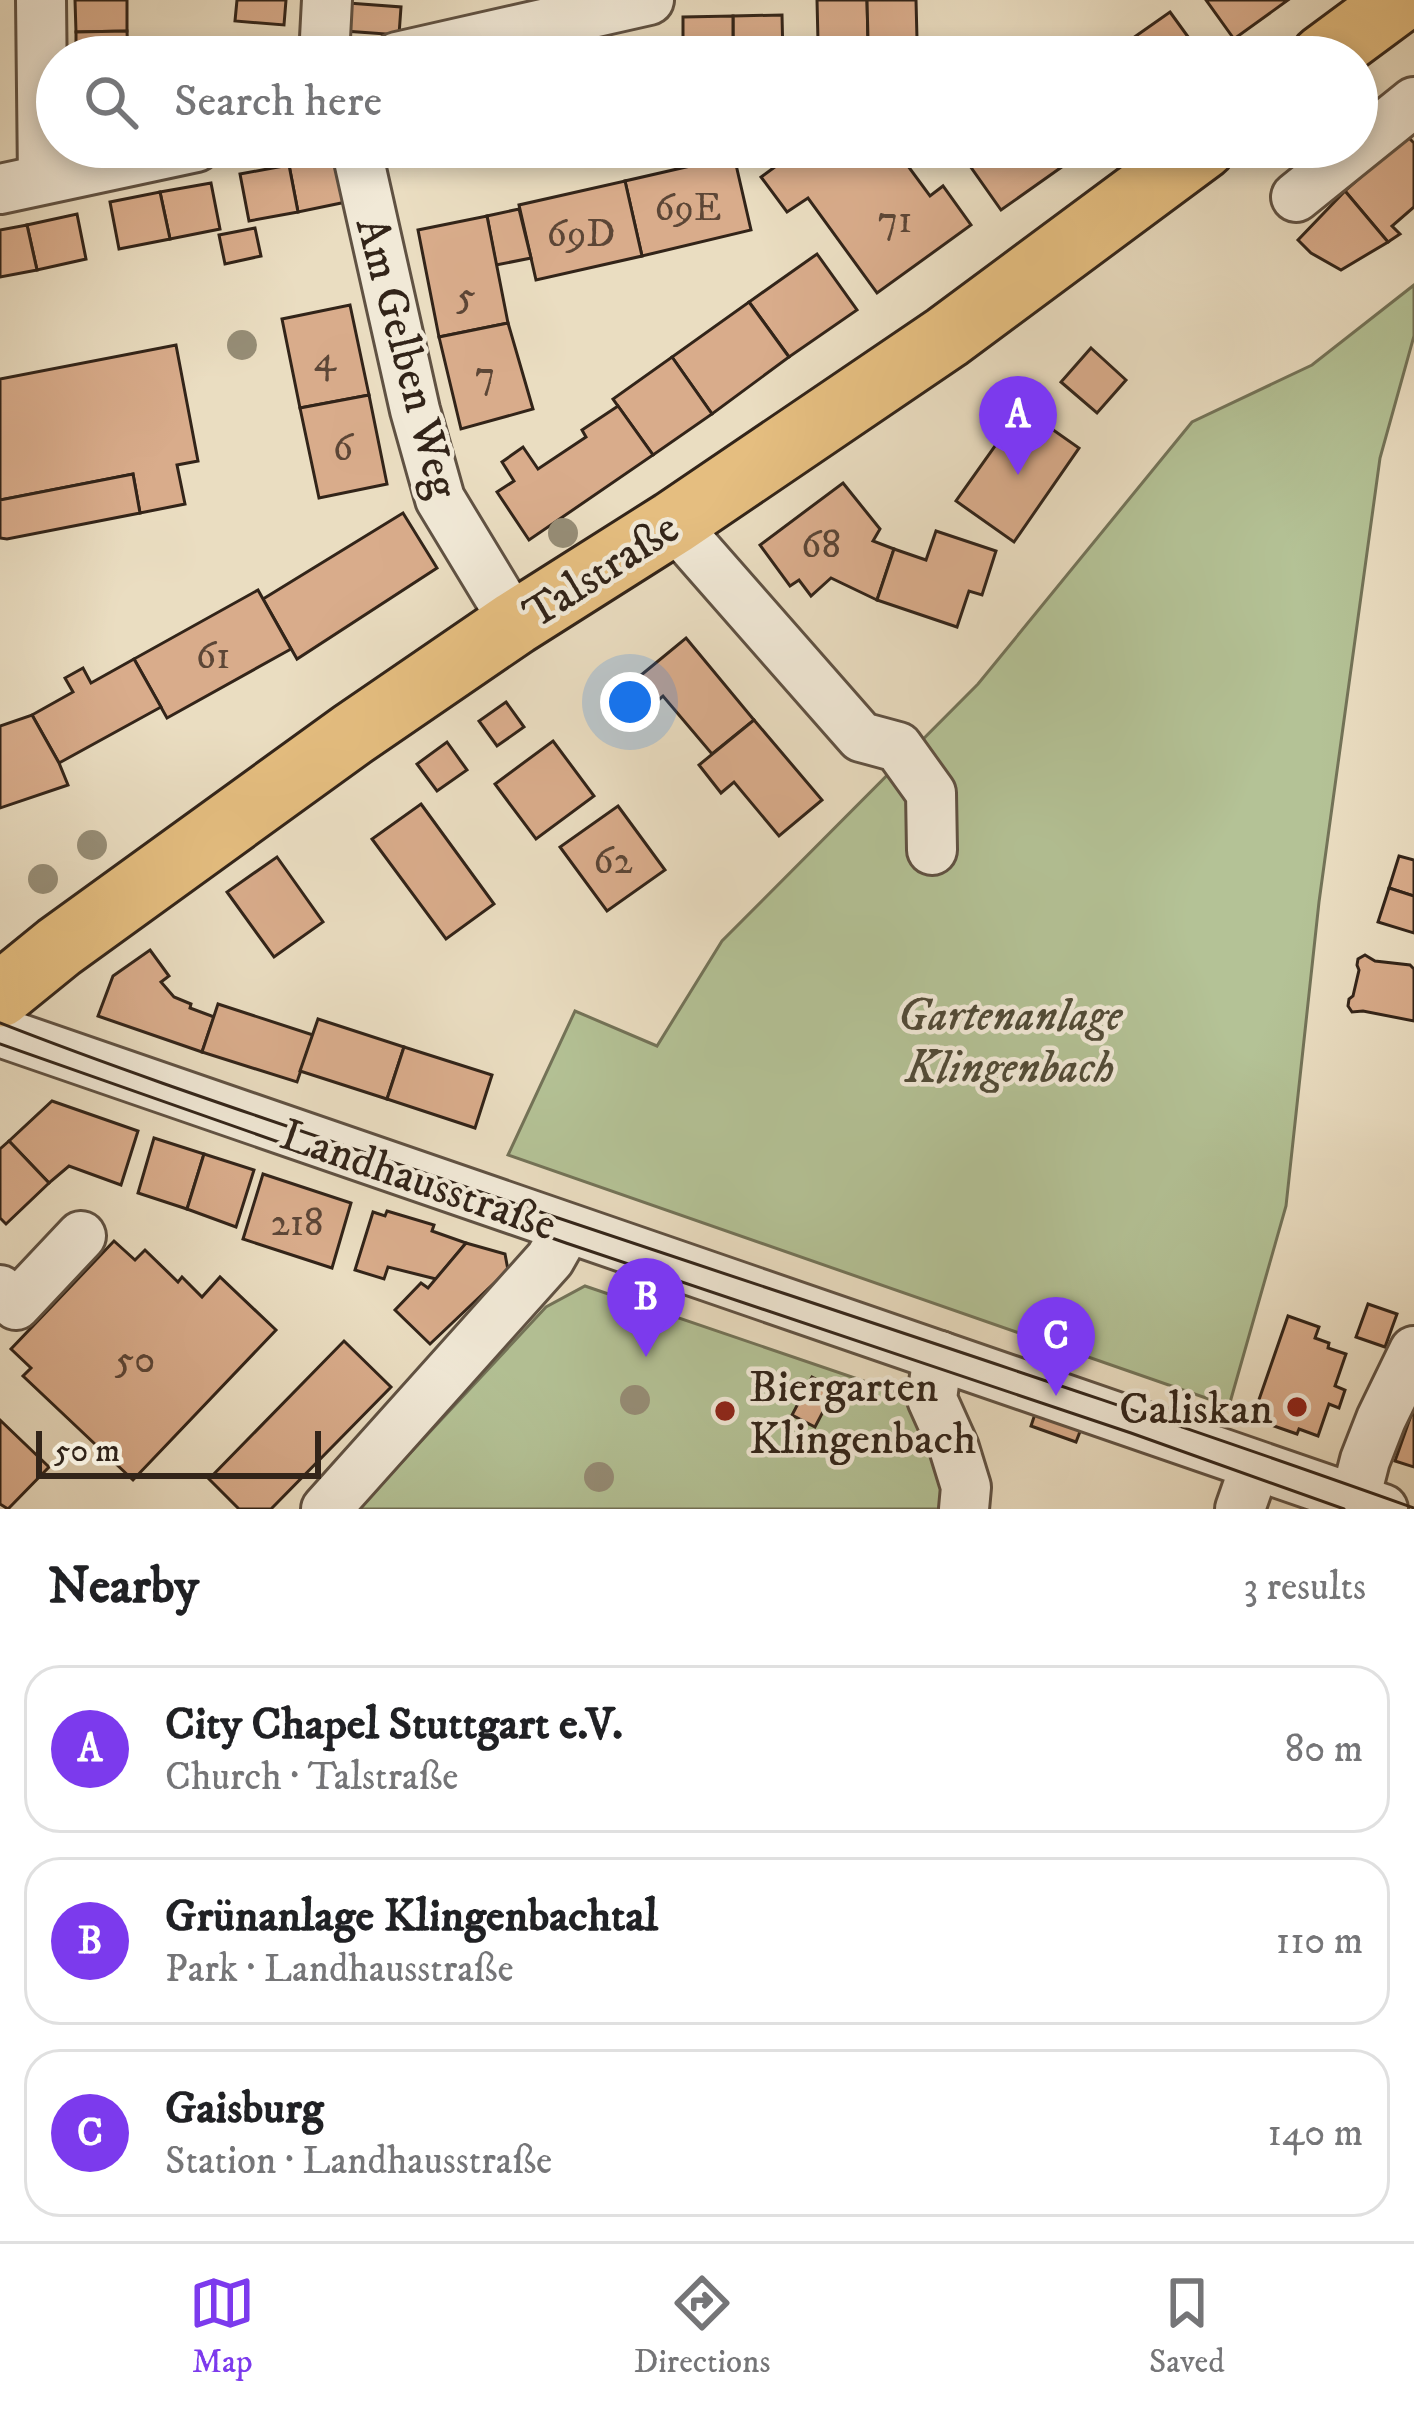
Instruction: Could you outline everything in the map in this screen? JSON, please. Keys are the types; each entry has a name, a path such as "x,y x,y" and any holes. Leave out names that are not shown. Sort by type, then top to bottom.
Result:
{"main road":[{"path":"1351,36 1400,0"},
{"name":"Talstraße","path":"0,994 353,734 947,337 1175,168"}],"street":[{"path":"37,36 41,0"},
{"path":"325,36 327,0"},
{"path":"485,36 620,4"},
{"path":"36,46 21,184 97,168"},
{"path":"1378,131 1414,102"},
{"name":"Am Gelben Weg","path":"361,168 440,499 514,623"},
{"path":"1296,197 1332,168"},
{"path":"674,523 861,737 898,747 931,793 932,850"},
{"name":"Landhausstraße","path":"0,1032 940,1356 1248,1487 1369,1504"},
{"path":"326,1509 550,1259 567,1228"},
{"path":"0,1289 16,1305 81,1236"},
{"path":"1369,1504 1365,1460 1414,1351"},
{"path":"940,1356 932,1399 966,1486 964,1509"}],"green space":[{"name":"Gartenanlage Klingenbach","path":"1414,285 1414,336 1380,458 1319,902 1286,1206 1229,1406 508,1155 575,1011 657,1046 722,941 978,684 1192,422 1312,365"},
{"path":"585,1286 943,1408 965,1444 941,1509 358,1509 546,1307"}],"building":[{"path":"75,0 127,0 127,31 76,32"},
{"path":"237,0 286,0 284,25 235,21"},
{"path":"817,0 867,0 868,36 818,36"},
{"path":"867,0 916,0 917,36 868,36"},
{"path":"1206,0 1288,0 1238,36 1232,36"},
{"path":"348,3 401,7 399,35 345,31"},
{"path":"1170,12 1187,36 1136,36"},
{"path":"782,15 782,36 733,36 733,16"},
{"path":"733,16 733,36 683,36 683,17"},
{"path":"127,31 127,36 76,36 76,32"},
{"path":"1407,136 1414,143 1414,207 1392,226 1400,234 1388,242 1345,191 1371,168 1378,168 1378,162"},
{"path":"290,168 339,168 346,202 298,212"},
{"path":"290,168 298,212 249,221 240,174"},
{"path":"682,168 737,168 751,230 642,256 625,181"},
{"path":"773,168 909,168 930,196 943,186 971,225 877,293 808,198 787,212 761,177"},
{"path":"971,168 1060,168 1001,210"},
{"path":"625,181 642,256 536,280 519,205"},
{"path":"211,183 220,229 170,239 160,192"},
{"path":"1345,191 1388,242 1341,270 1298,240"},
{"path":"160,192 170,239 119,249 110,202"},
{"path":"519,209 531,258 496,265 487,216"},
{"path":"77,214 86,259 37,270 27,225"},
{"path":"487,216 508,323 439,337 418,230"},
{"path":"27,225 37,270 0,277 0,230"},
{"path":"255,228 261,256 225,264 219,235"},
{"path":"817,254 857,310 789,357 749,302"},
{"path":"749,302 789,357 712,414 672,357"},
{"path":"350,305 369,395 300,408 282,319"},
{"path":"508,323 533,409 461,429 439,337"},
{"path":"176,345 198,461 177,465 185,504 140,513 133,474 0,500 0,379"},
{"path":"1091,348 1126,380 1097,413 1061,382"},
{"path":"672,357 712,414 653,455 613,399"},
{"path":"369,395 387,484 319,498 300,408"},
{"path":"618,406 653,455 529,540 497,492 514,481 502,462 523,447 538,469 586,437 582,430"},
{"path":"1022,408 1079,448 1014,542 956,501"},
{"path":"133,474 140,513 0,538 0,500"},
{"path":"843,483 880,529 873,541 894,549 877,600 831,578 811,596 799,580 790,586 760,545"},
{"path":"403,513 437,568 297,659 263,599"},
{"path":"936,531 996,551 982,595 969,591 957,627 877,600 894,549 926,560"},
{"path":"258,590 291,649 167,718 134,659"},
{"path":"686,638 754,720 712,754 663,696 649,708 629,685"},
{"path":"134,659 161,707 59,763 32,715 73,692 65,678 83,668 91,683"},
{"path":"506,702 524,727 497,746 479,721"},
{"path":"32,715 68,785 0,808 0,726"},
{"path":"754,720 822,800 779,836 734,782 721,793 699,765"},
{"path":"553,741 594,796 536,839 495,784"},
{"path":"447,742 467,770 437,791 417,764"},
{"path":"421,804 494,904 446,939 372,839"},
{"path":"618,806 665,870 607,911 560,847"},
{"path":"1399,856 1414,860 1414,896 1389,888"},
{"path":"277,857 323,922 274,957 227,892"},
{"path":"1389,888 1414,896 1414,933 1378,922"},
{"path":"150,950 169,976 161,982 174,997 214,1017 202,1052 98,1016 113,976"},
{"path":"1365,955 1414,969 1414,1021 1352,1012 1348,1006 1358,959"},
{"path":"218,1004 313,1035 297,1082 202,1052"},
{"path":"318,1019 404,1047 387,1099 300,1071"},
{"path":"404,1047 492,1075 475,1128 387,1099"},
{"path":"52,1101 138,1131 121,1185 69,1166 49,1183 9,1141"},
{"path":"154,1138 204,1154 187,1209 138,1193"},
{"path":"9,1141 49,1183 6,1224 0,1218 0,1149"},
{"path":"204,1154 254,1170 236,1227 187,1209"},
{"path":"263,1174 351,1203 332,1268 243,1239"},
{"path":"387,1211 434,1225 432,1231 466,1243 436,1279 388,1267 384,1279 355,1270 373,1212 385,1216"},
{"path":"114,1241 135,1260 145,1250 178,1282 182,1277 202,1297 220,1277 276,1330 133,1480 23,1376 31,1368 11,1349"},
{"path":"466,1243 505,1254 508,1270 430,1344 395,1310 421,1283 428,1288"},
{"path":"1368,1304 1397,1314 1385,1347 1356,1337"},
{"path":"1288,1316 1319,1327 1315,1338 1346,1354 1335,1386 1345,1390 1339,1408 1329,1404 1318,1436 1299,1429 1297,1434 1254,1414"},
{"path":"344,1341 391,1387 271,1509 239,1509 209,1479"},
{"path":"812,1377 835,1389 815,1427 792,1415"},
{"path":"1414,1407 1414,1467 1395,1461"},
{"path":"1035,1414 1081,1429 1076,1442 1031,1426"},
{"path":"0,1420 49,1467 8,1509 0,1504"}],"tram line":[{"path":"0,1023 256,1115 1414,1508"},
{"path":"0,1044 1344,1509"}],"place":[{"name":"City Chapel Stuttgart e.V.","path":"1018,475"},
{"name":"Grünanlage Klingenbachtal","path":"646,1357"},
{"name":"Gaisburg","path":"1056,1396"},
{"name":"Caliskan","path":"1297,1407"},
{"name":"Biergarten Klingenbach","path":"725,1411"}]}
